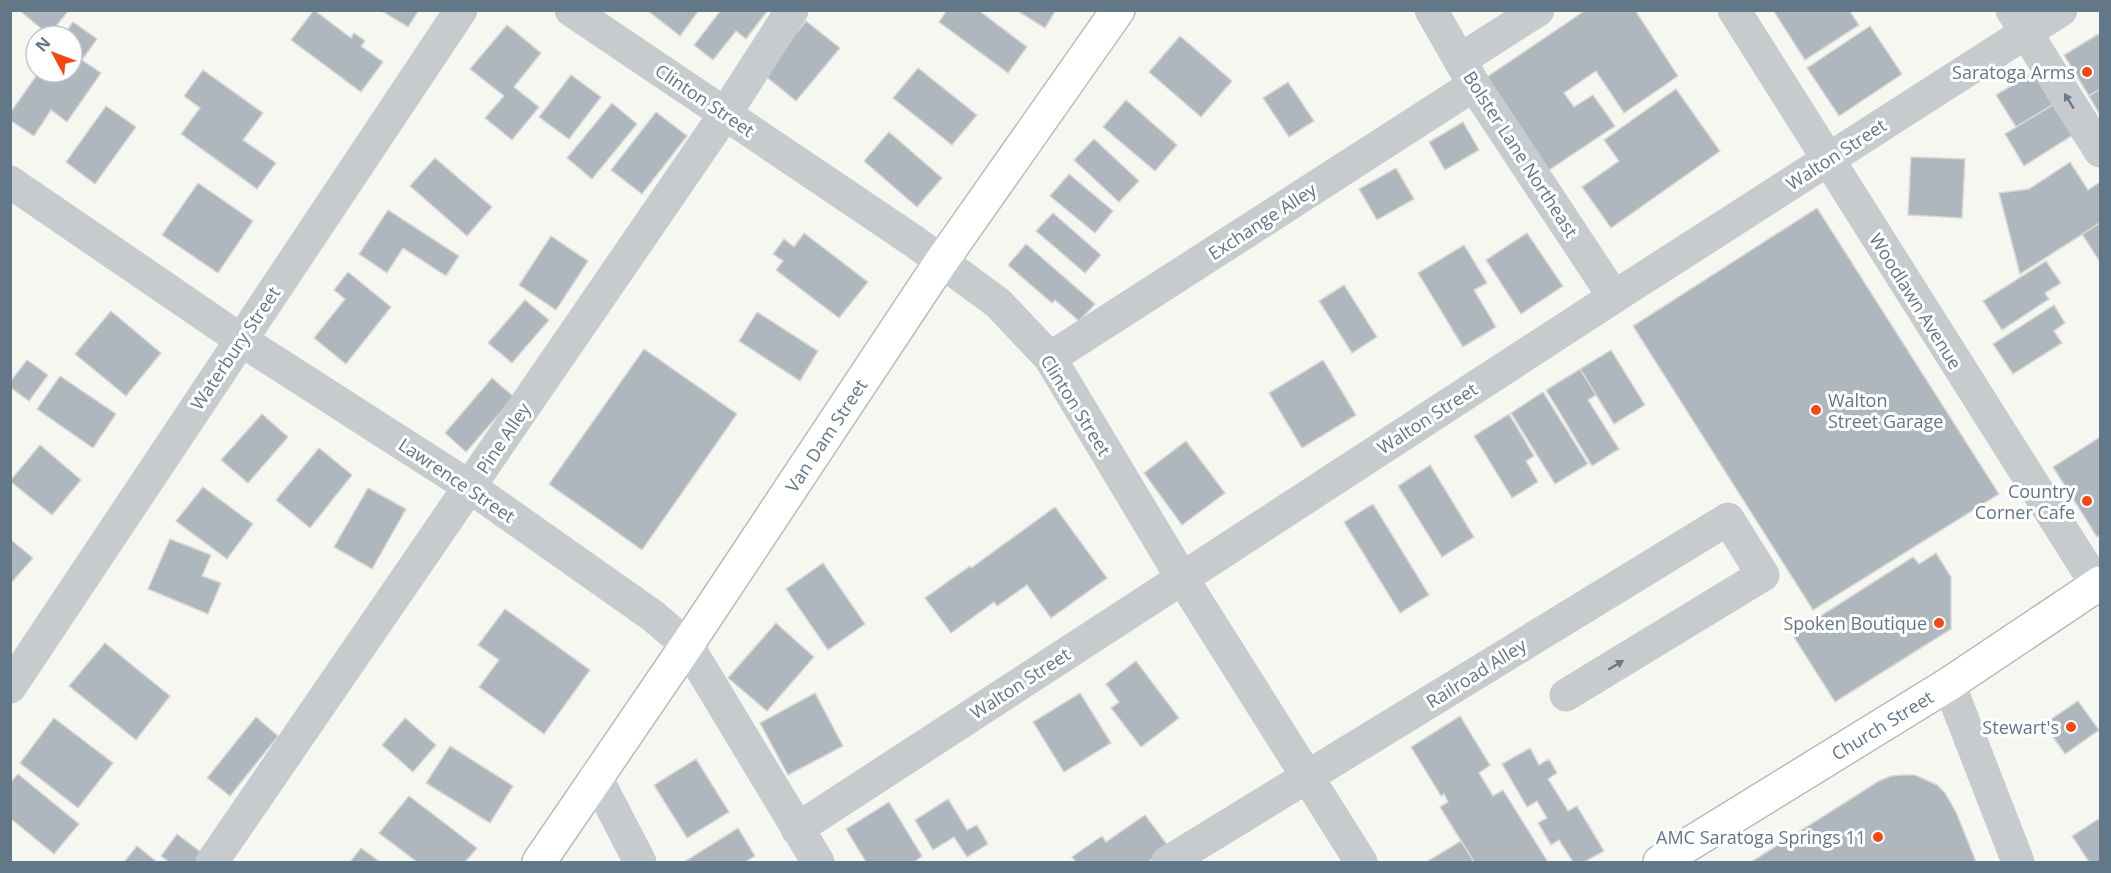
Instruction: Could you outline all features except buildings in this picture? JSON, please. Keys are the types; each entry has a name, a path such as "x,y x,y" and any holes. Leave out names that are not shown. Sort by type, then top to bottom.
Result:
{"main road":[{"name":"Van Dam Street","path":"539,862 687,645 941,262 1118,10"},
{"name":"Church Street","path":"1660,862 1949,684 2099,586"}],"street":[{"name":"Waterbury Street","path":"10,687 461,10"},
{"name":"Clinton Street","path":"571,10 915,242 998,303 1050,358 1182,578 1361,862"},
{"name":"Pine Alley","path":"212,862 725,114 792,10"},
{"name":"Bolster Lane Northeast","path":"1431,10 1467,72 1614,297"},
{"name":"Exchange Alley","path":"1050,358 1467,72 1538,10"},
{"name":"Woodlawn Avenue","path":"1734,10 2099,586"},
{"name":"Walton Street","path":"797,829 1827,159 2019,22 2061,10"},
{"path":"2019,22 2100,151"},
{"name":"Lawrence Street","path":"10,182 241,340 470,487 653,616 687,645 818,862"},
{"name":"Railroad Alley","path":"1168,862 1728,519 1763,575 1566,695"},
{"path":"1949,684 2018,862"},
{"path":"596,777 640,862"}],"place":[{"name":"Saratoga Arms","path":"2087,72"},
{"name":"Walton Street Garage","path":"1816,410"},
{"name":"Country Corner Cafe","path":"2087,501"},
{"name":"Spoken Boutique","path":"1939,623"},
{"name":"Stewart's","path":"2071,727"},
{"name":"AMC Saratoga Springs 11","path":"1878,837"}]}
